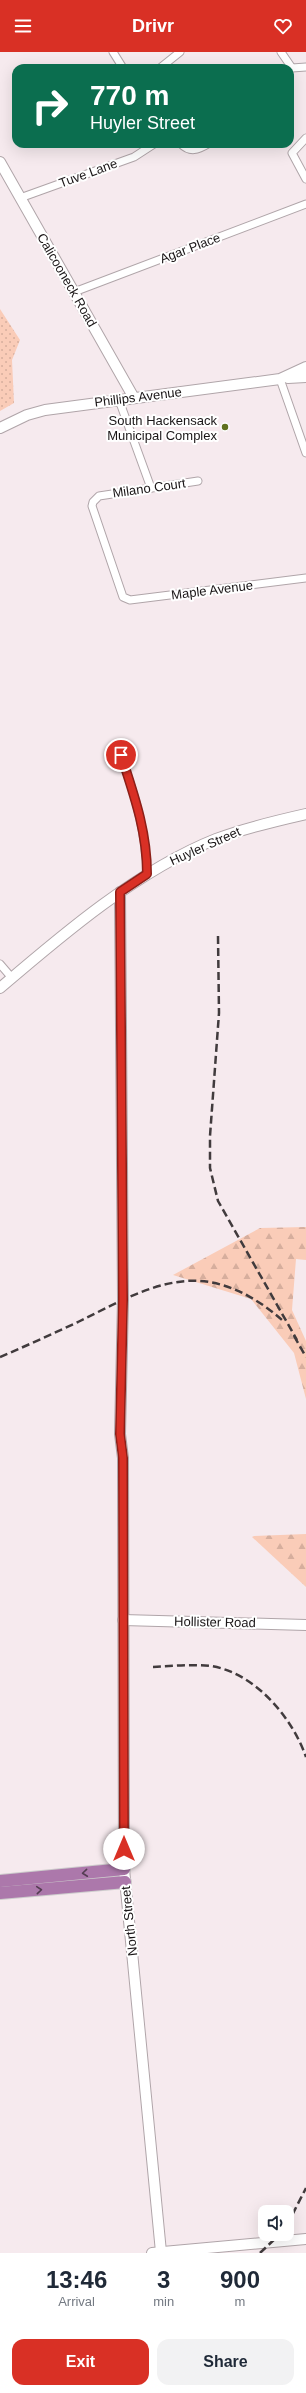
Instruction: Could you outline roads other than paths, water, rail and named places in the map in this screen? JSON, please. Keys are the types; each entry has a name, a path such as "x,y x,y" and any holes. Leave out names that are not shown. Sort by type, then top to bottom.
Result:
{"highway":[{"path":"0,1881 124,1869"},
{"path":"0,1893 125,1882"}],"street":[{"path":"113,52 120,64"},
{"path":"165,64 180,52"},
{"path":"281,52 288,64"},
{"path":"294,69 306,67"},
{"path":"306,138 292,153 306,179"},
{"name":"Tuve Lane","path":"20,198 134,157 148,148"},
{"path":"188,148 191,150 197,150 201,148"},
{"name":"Calicooneck Road","path":"1,167 134,398"},
{"name":"Agar Place","path":"74,292 306,204"},
{"name":"Phillips Avenue","path":"280,379 306,367"},
{"name":"Phillips Avenue","path":"0,428 27,415 45,410 306,376"},
{"path":"280,379 306,453"},
{"path":"119,400 151,488"},
{"name":"Milano Court","path":"121,594 92,506 95,498 198,481"},
{"name":"Maple Avenue","path":"121,594 126,600 130,600 306,578"},
{"path":"117,746 140,814 144,833 147,874"},
{"name":"Huyler Street","path":"0,988 120,892 147,874 184,854 233,833 264,823 306,814"},
{"name":"North Street","path":"120,892 123,1295 120,1434 123,1458 124,1869 157,2252"},
{"path":"0,964 12,978"},
{"name":"Hollister Road","path":"123,1620 306,1625"},
{"path":"157,2252 306,2239"}],"railway":[{"path":"218,936 219,1013 210,1136 210,1168 218,1201 297,1340"},
{"path":"0,1357 144,1291 158,1286 186,1281 213,1283 238,1291 261,1304 282,1320"},
{"path":"294,1336 306,1357"},
{"path":"153,1667 189,1665 211,1666 227,1670 242,1678 257,1687 281,1712 300,1742 306,1757"},
{"path":"294,2211 306,2188"},
{"path":"260,2253 273,2241"}],"place":[{"name":"South Hackensack Municipal Complex","path":"225,427"}]}
